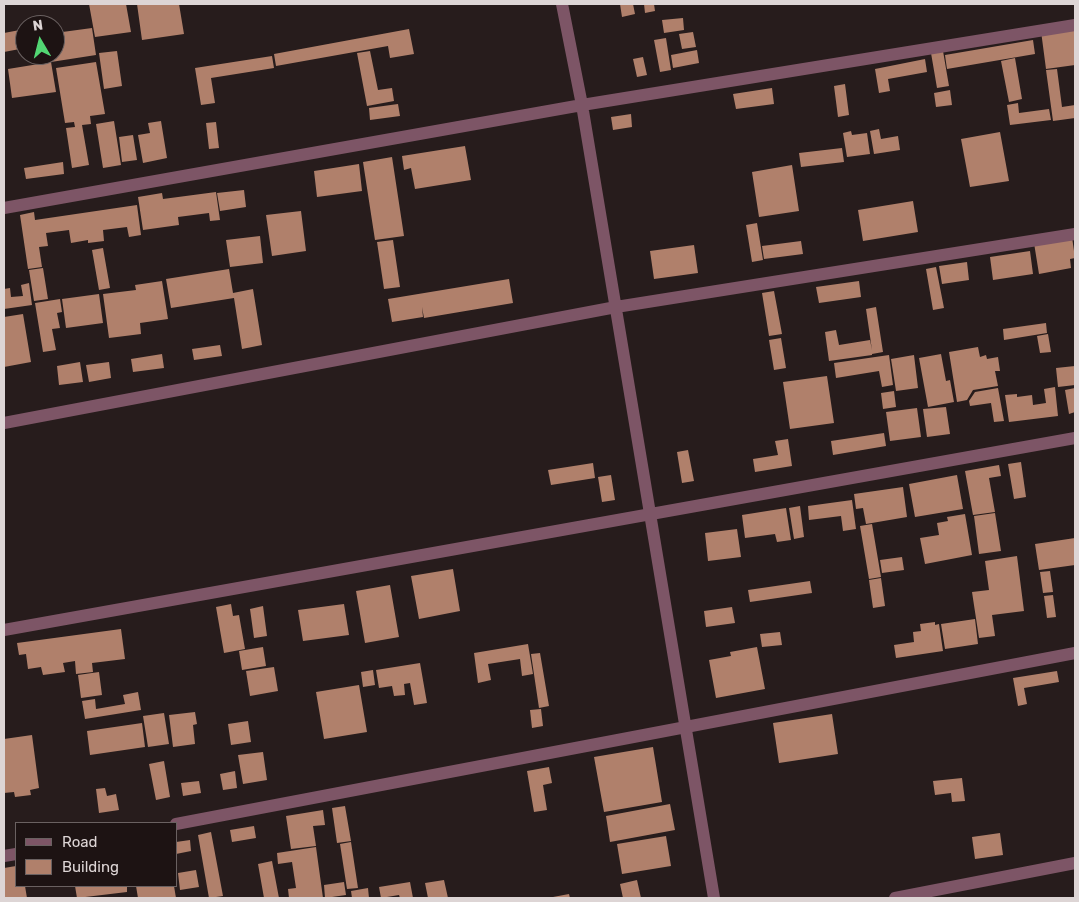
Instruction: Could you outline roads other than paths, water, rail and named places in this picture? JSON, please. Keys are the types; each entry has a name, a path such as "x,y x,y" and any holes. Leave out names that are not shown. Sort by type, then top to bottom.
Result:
{"street":[{"path":"562,4 582,105 714,898"},
{"path":"4,208 582,105 1075,25"},
{"path":"4,423 616,307 1075,234"},
{"path":"4,630 1075,438"},
{"path":"178,824 1075,653"},
{"path":"895,898 1075,864"}]}
